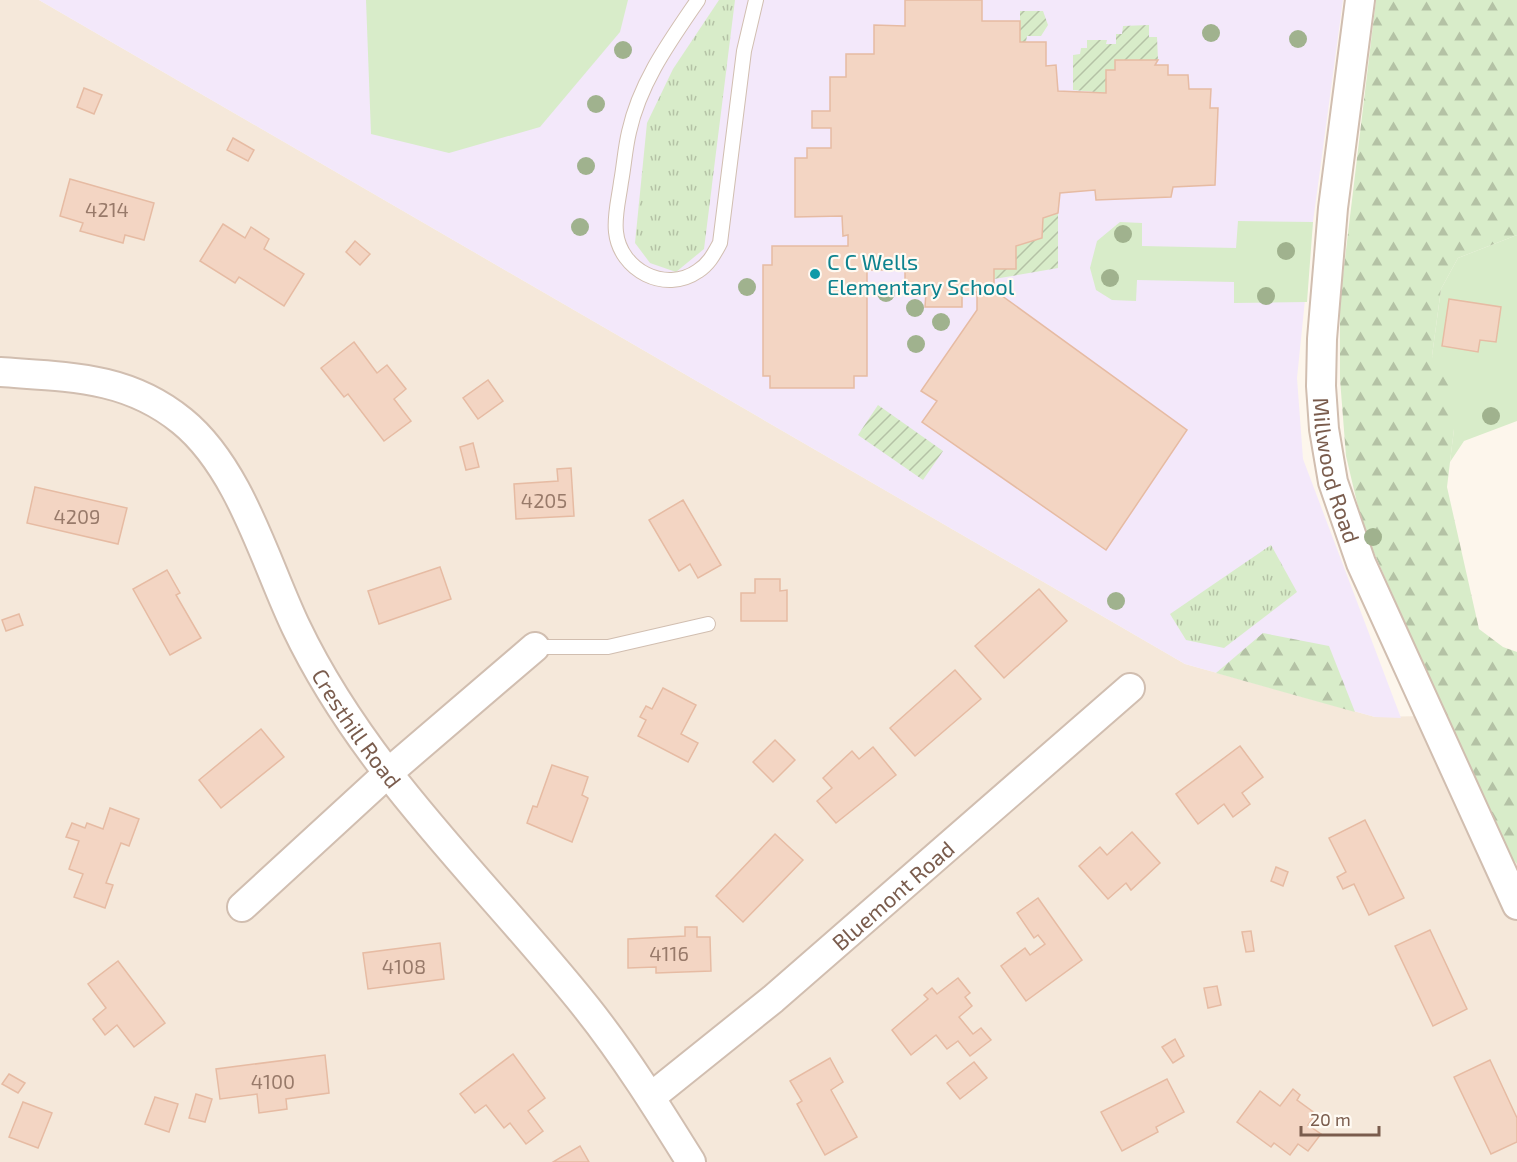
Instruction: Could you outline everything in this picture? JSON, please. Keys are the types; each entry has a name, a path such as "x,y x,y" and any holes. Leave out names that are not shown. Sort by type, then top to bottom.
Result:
{"street":[{"name":"Millwood Road","path":"1360,0 1333,208 1322,339 1321,386 1324,429 1333,482 1361,563 1517,905"},
{"name":"Cresthill Road","path":"0,372 92,379 125,388 156,402 207,447 239,498 265,552 296,627 328,687 388,773 586,1007 651,1098 691,1162"},
{"path":"242,907 388,773 535,647"},
{"name":"Bluemont Road","path":"651,1098 773,999 1130,688"}],"lane":[{"path":"698,0 660,56 641,93 629,132 616,222 619,247 631,264 645,275 663,280 680,279 698,272 711,259 720,243 744,51 756,0"},
{"path":"535,647 608,647 708,624"}],"shaded area":[{"path":"0,0 39,0 1185,664 1375,717 1424,716 1458,792 1517,864 1517,1162 0,1162"},
{"name":"C C Wells Elementary School","path":"39,0 1343,0 1313,222 1297,378 1303,459 1401,718 1375,717 1185,664"}],"green space":[{"path":"366,0 628,0 620,32 540,127 449,153 371,134"},
{"path":"719,0 735,0 704,249 676,272 650,263 635,243 647,123 673,69"},
{"path":"1376,0 1517,0 1517,235 1458,258 1441,289 1432,356 1454,395 1454,429 1447,487 1479,629 1503,647 1517,652 1517,864 1507,852 1363,528 1346,456 1340,379 1340,300"},
{"path":"1020,11 1043,11 1048,25 1041,36 1027,36 1026,42 1020,42"},
{"path":"1149,25 1149,37 1157,37 1158,60 1115,60 1115,70 1106,70 1106,93 1073,90 1073,55 1080,54 1081,48 1087,48 1087,40 1107,40 1106,44 1116,44 1116,34 1122,34 1123,26"},
{"path":"1058,213 1058,268 994,279 994,269 1016,268 1016,246 1042,238 1043,218"},
{"path":"1238,221 1313,222 1307,302 1234,303 1234,282 1137,280 1136,301 1112,300 1096,290 1090,268 1097,241 1120,222 1142,223 1142,246 1236,248"},
{"path":"1517,235 1517,421 1464,441 1450,462 1454,429 1432,356 1441,289 1458,258"},
{"path":"878,405 943,451 923,480 858,435"},
{"path":"1271,545 1297,592 1224,648 1186,640 1170,614"},
{"path":"1263,633 1329,646 1355,712 1216,673"}],"building":[{"name":"C C Wells Elementary School","path":"905,0 982,0 982,21 1020,21 1020,42 1046,42 1046,66 1056,65 1058,91 1106,93 1106,70 1115,70 1115,60 1158,60 1155,65 1168,65 1168,75 1188,75 1189,89 1211,89 1210,108 1218,108 1215,185 1173,187 1171,197 1096,200 1095,190 1060,193 1058,213 1043,218 1042,238 1016,246 1016,269 994,269 994,290 1187,430 1106,550 922,422 937,401 921,391 977,310 977,292 962,292 962,307 925,307 926,292 905,292 905,270 867,270 867,376 854,376 854,388 770,388 770,376 763,376 763,265 772,265 772,246 848,246 848,235 843,236 842,216 795,217 795,158 807,158 807,148 831,148 831,128 812,128 812,111 830,111 830,77 846,77 846,54 874,54 874,25 905,26"},
{"path":"84,88 102,95 94,114 77,107"},
{"path":"233,138 254,150 248,161 227,150"},
{"path":"70,179 154,203 144,240 125,235 123,243 80,231 83,223 60,216"},
{"path":"223,224 245,238 251,227 269,239 264,249 304,274 284,306 239,277 235,283 200,261"},
{"path":"355,241 370,254 360,265 346,252"},
{"path":"1449,299 1501,307 1496,342 1480,340 1478,352 1442,346"},
{"path":"354,342 377,373 387,365 406,389 394,399 411,421 384,441 348,394 344,397 321,368"},
{"path":"488,380 503,401 478,419 463,398"},
{"path":"473,443 479,467 466,470 460,447"},
{"path":"571,468 574,516 516,519 514,484 558,481 557,469"},
{"path":"35,487 127,508 118,544 27,523"},
{"path":"683,500 721,565 698,578 690,564 679,571 649,520"},
{"path":"440,567 451,599 379,624 368,591"},
{"path":"167,570 180,593 176,595 201,638 170,655 133,589"},
{"path":"755,579 780,579 780,591 787,590 787,621 741,621 741,593 755,593"},
{"path":"1039,589 1067,621 1004,678 975,646"},
{"path":"19,614 23,625 6,631 2,620"},
{"path":"955,670 981,699 915,756 890,728"},
{"path":"663,688 696,705 681,734 698,743 688,762 638,736 646,720 640,717 646,706 652,709"},
{"path":"261,729 284,757 221,808 199,780"},
{"path":"775,740 795,760 773,782 753,762"},
{"path":"1240,746 1263,777 1242,793 1250,804 1233,817 1224,804 1198,824 1176,794"},
{"path":"873,747 896,775 836,823 817,801 832,788 823,778 852,751 859,759"},
{"path":"552,765 588,777 582,795 588,798 572,842 527,823 533,806 537,807"},
{"path":"110,808 139,819 129,846 121,843 106,883 113,885 105,908 74,897 83,874 69,869 79,841 66,837 72,823 85,828 87,823 103,829"},
{"path":"1365,820 1404,898 1369,915 1354,884 1343,889 1337,877 1346,872 1329,838"},
{"path":"1132,832 1160,863 1131,890 1126,883 1108,899 1079,866 1100,847 1107,855"},
{"path":"775,834 803,860 743,922 716,896"},
{"path":"1276,867 1288,872 1283,886 1271,881"},
{"path":"1038,898 1082,960 1026,1001 1001,966 1025,948 1030,955 1045,944 1038,935 1034,938 1017,913"},
{"path":"685,927 697,927 697,937 710,937 711,971 656,973 656,967 628,968 628,939 685,936"},
{"path":"1430,930 1467,1009 1433,1026 1395,946"},
{"path":"1251,931 1254,951 1246,952 1242,932"},
{"path":"440,943 444,979 368,989 363,953"},
{"path":"118,961 165,1023 134,1047 117,1025 105,1035 93,1019 106,1008 88,984"},
{"path":"958,978 970,993 965,997 972,1006 959,1017 973,1034 981,1028 991,1040 970,1056 958,1041 947,1049 936,1035 911,1055 892,1030 928,999 924,995 932,988 937,994"},
{"path":"1217,986 1221,1005 1208,1008 1204,988"},
{"path":"1175,1039 1184,1056 1173,1063 1162,1047"},
{"path":"513,1054 545,1098 528,1111 543,1131 526,1144 510,1123 504,1128 486,1105 475,1113 460,1094"},
{"path":"325,1055 329,1093 286,1099 287,1109 259,1113 257,1094 220,1099 216,1069"},
{"path":"830,1058 843,1082 831,1090 857,1137 825,1155 797,1104 802,1101 790,1081"},
{"path":"1490,1060 1517,1118 1517,1142 1491,1154 1454,1077"},
{"path":"974,1062 987,1078 960,1099 947,1083"},
{"path":"9,1074 25,1083 18,1093 2,1084"},
{"path":"1167,1079 1184,1112 1156,1127 1158,1132 1122,1151 1101,1112"},
{"path":"1293,1089 1300,1095 1297,1100 1316,1114 1308,1125 1321,1134 1308,1151 1298,1144 1290,1155 1274,1143 1271,1147 1237,1122 1260,1091 1280,1106"},
{"path":"196,1094 212,1099 205,1122 189,1118"},
{"path":"155,1097 178,1104 169,1132 145,1124"},
{"path":"23,1102 52,1113 38,1148 9,1137"},
{"path":"580,1146 589,1162 553,1162"}],"place":[{"name":"C C Wells Elementary School","path":"815,274"}]}
